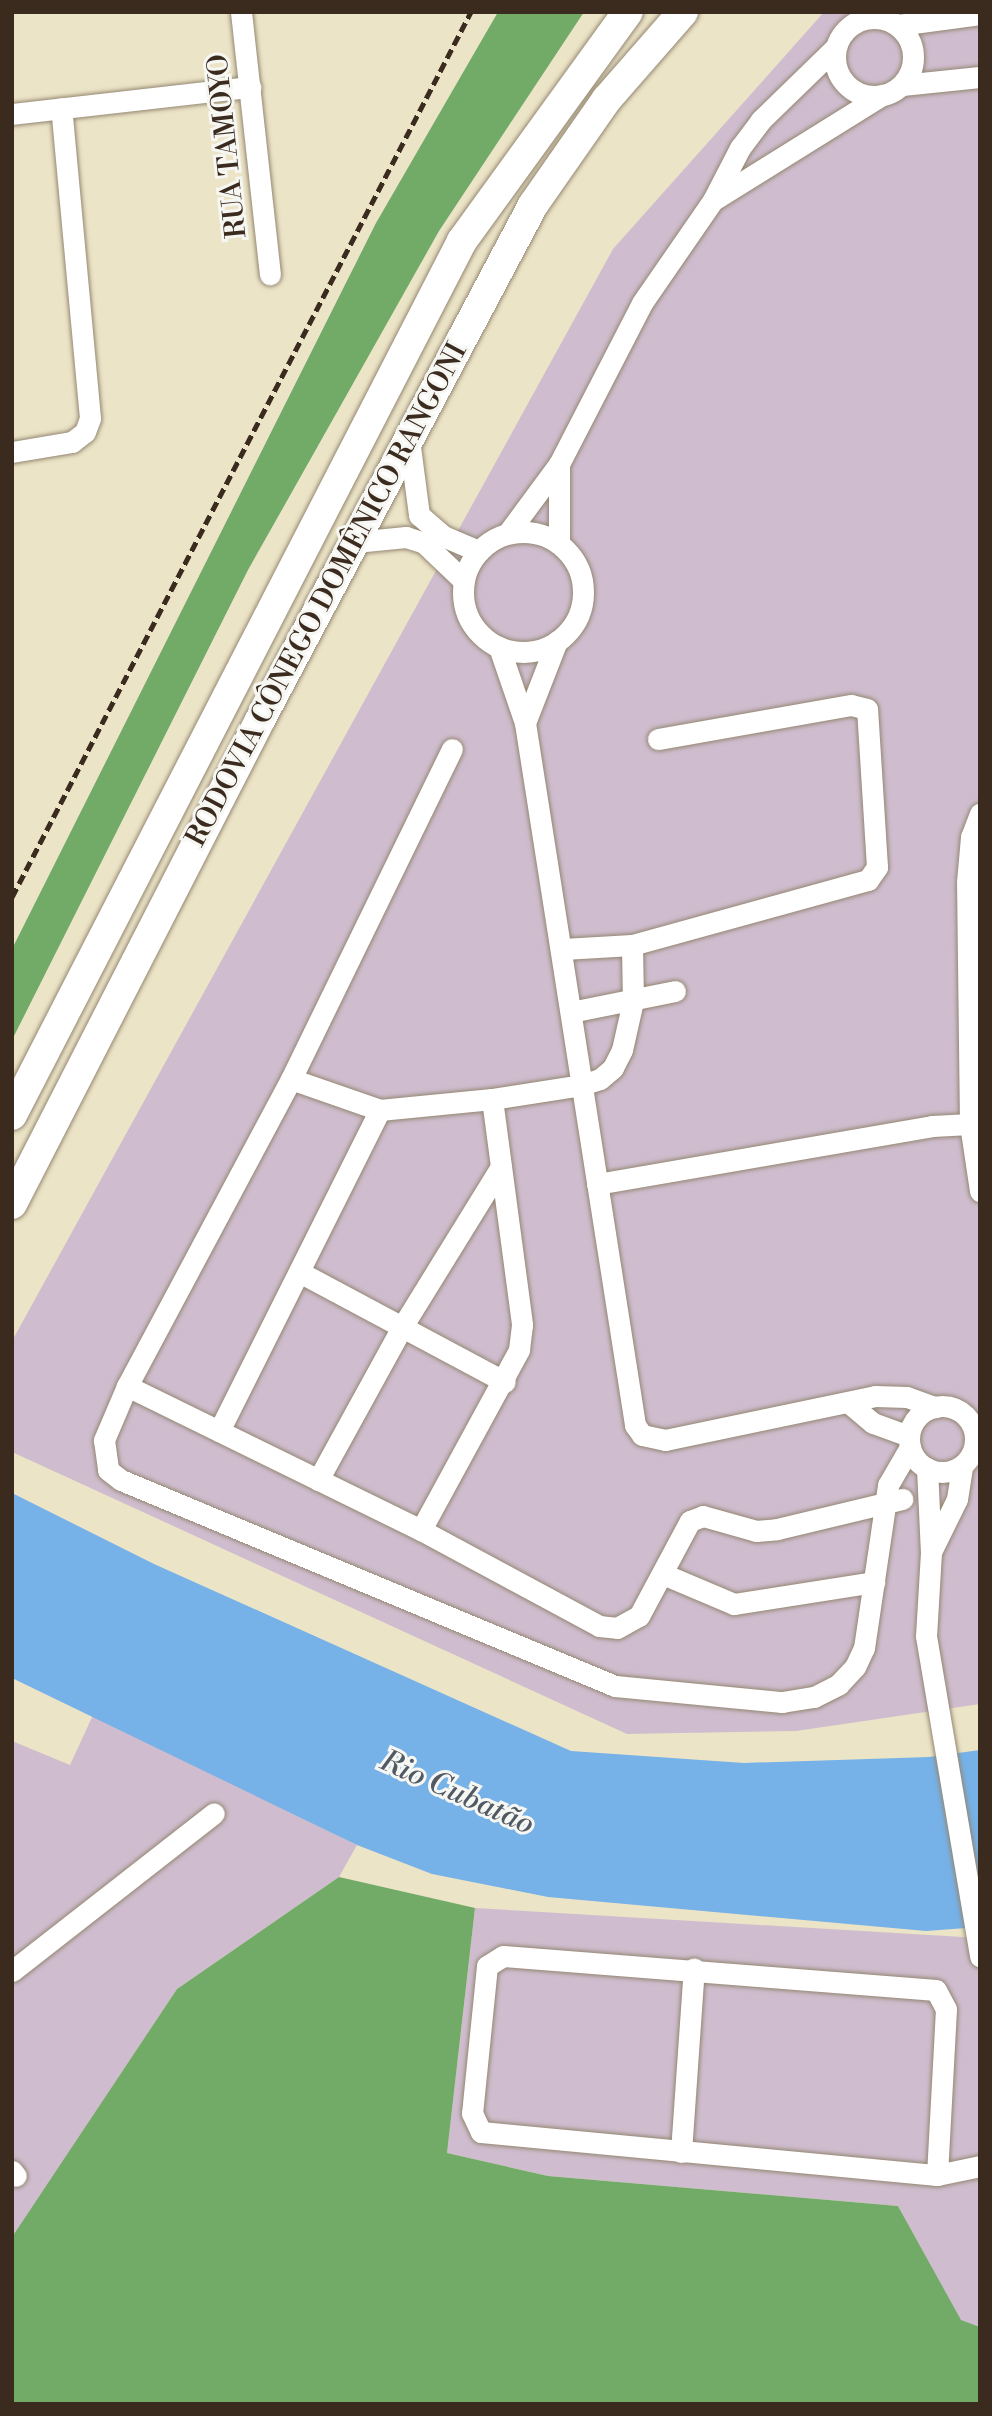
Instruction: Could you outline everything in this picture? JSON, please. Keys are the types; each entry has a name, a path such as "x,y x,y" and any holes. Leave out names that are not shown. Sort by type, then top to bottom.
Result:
{"highway":[{"name":"RODOVIA CÔNEGO DOMÊNICO RANGONI","path":"12,1115 462,242 628,12"},
{"name":"RODOVIA CÔNEGO DOMÊNICO RANGONI","path":"12,1204 533,205 607,99 683,12"}],"street":[{"name":"RUA TAMOYO","path":"241,12 270,274"},
{"path":"931,1552 957,1499 962,1466 978,1438 970,1420 945,1407 889,1396 665,1440 642,1435 635,1424 563,949 525,723 499,647 470,620 464,580 479,551 508,534 559,464 642,303 713,200 740,148 761,120 835,48 855,22 877,17 898,25 980,14"},
{"path":"898,25 913,54 902,85"},
{"path":"835,48 842,80 860,94 882,95"},
{"path":"713,200 902,85 980,77"},
{"path":"12,114 250,87"},
{"path":"12,452 72,442 85,432 90,418 61,108"},
{"path":"409,439 419,515 443,536 479,551"},
{"path":"559,464 559,543"},
{"path":"508,534 535,533 559,543 577,565 584,593 577,620 557,641 525,723"},
{"path":"355,542 406,537 424,543 464,580"},
{"path":"499,647 523,652 557,641"},
{"path":"563,949 632,945 868,880 877,867 867,709 851,705 659,739"},
{"path":"452,749 291,1079 127,1386 104,1440 108,1470 121,1480 615,1686 782,1702 814,1696 839,1684 855,1667 864,1648 896,1466 909,1442 913,1423 945,1407 980,1401"},
{"path":"980,814 971,837 967,881 970,1124 980,1191"},
{"path":"291,1079 380,1110 492,1099 582,1085 600,1079 613,1068 622,1050 633,1001 632,945"},
{"path":"571,1012 675,991"},
{"path":"421,1531 505,1381 522,1325 492,1099"},
{"path":"219,1431 301,1273 380,1110"},
{"path":"597,1184 932,1126 970,1124"},
{"path":"318,1480 402,1327 501,1167"},
{"path":"301,1273 505,1381"},
{"path":"127,1386 421,1531 598,1626 630,1624 663,1574 681,1532 703,1516 757,1531 890,1505 925,1467"},
{"path":"849,1403 873,1423 909,1442 925,1467 931,1552 926,1636 980,1956"},
{"path":"925,1467 944,1472 962,1466"},
{"path":"663,1574 734,1604 874,1582"},
{"path":"12,1971 214,1813"},
{"path":"937,2175 946,2009 936,1990 694,1968 494,1959 483,1977 472,2113 473,2124 490,2135 937,2175 980,2166"},
{"path":"681,2152 694,1968"}],"shaded area":[{"path":"824,12 980,12 980,1704 796,1731 627,1734 12,1452 12,1341 613,249"},
{"path":"93,1715 357,1845 339,1877 177,1989 12,2237 12,1741 70,1765"},
{"path":"475,1908 980,1938 980,2327 961,2321 898,2206 548,2176 447,2153"}],"green space":[{"path":"498,12 584,12 439,231 248,570 12,1040 12,949 376,223"},
{"path":"339,1877 475,1908 447,2153 548,2176 898,2206 961,2320 980,2327 980,2404 12,2404 12,2237 177,1989"}],"water":[{"name":"Rio Cubatão","path":"12,1493 154,1564 571,1751 744,1763 929,1757 980,1750 980,1927 926,1931 548,1897 432,1874 357,1845 12,1678"}],"railway":[{"path":"12,897 471,12"}]}
